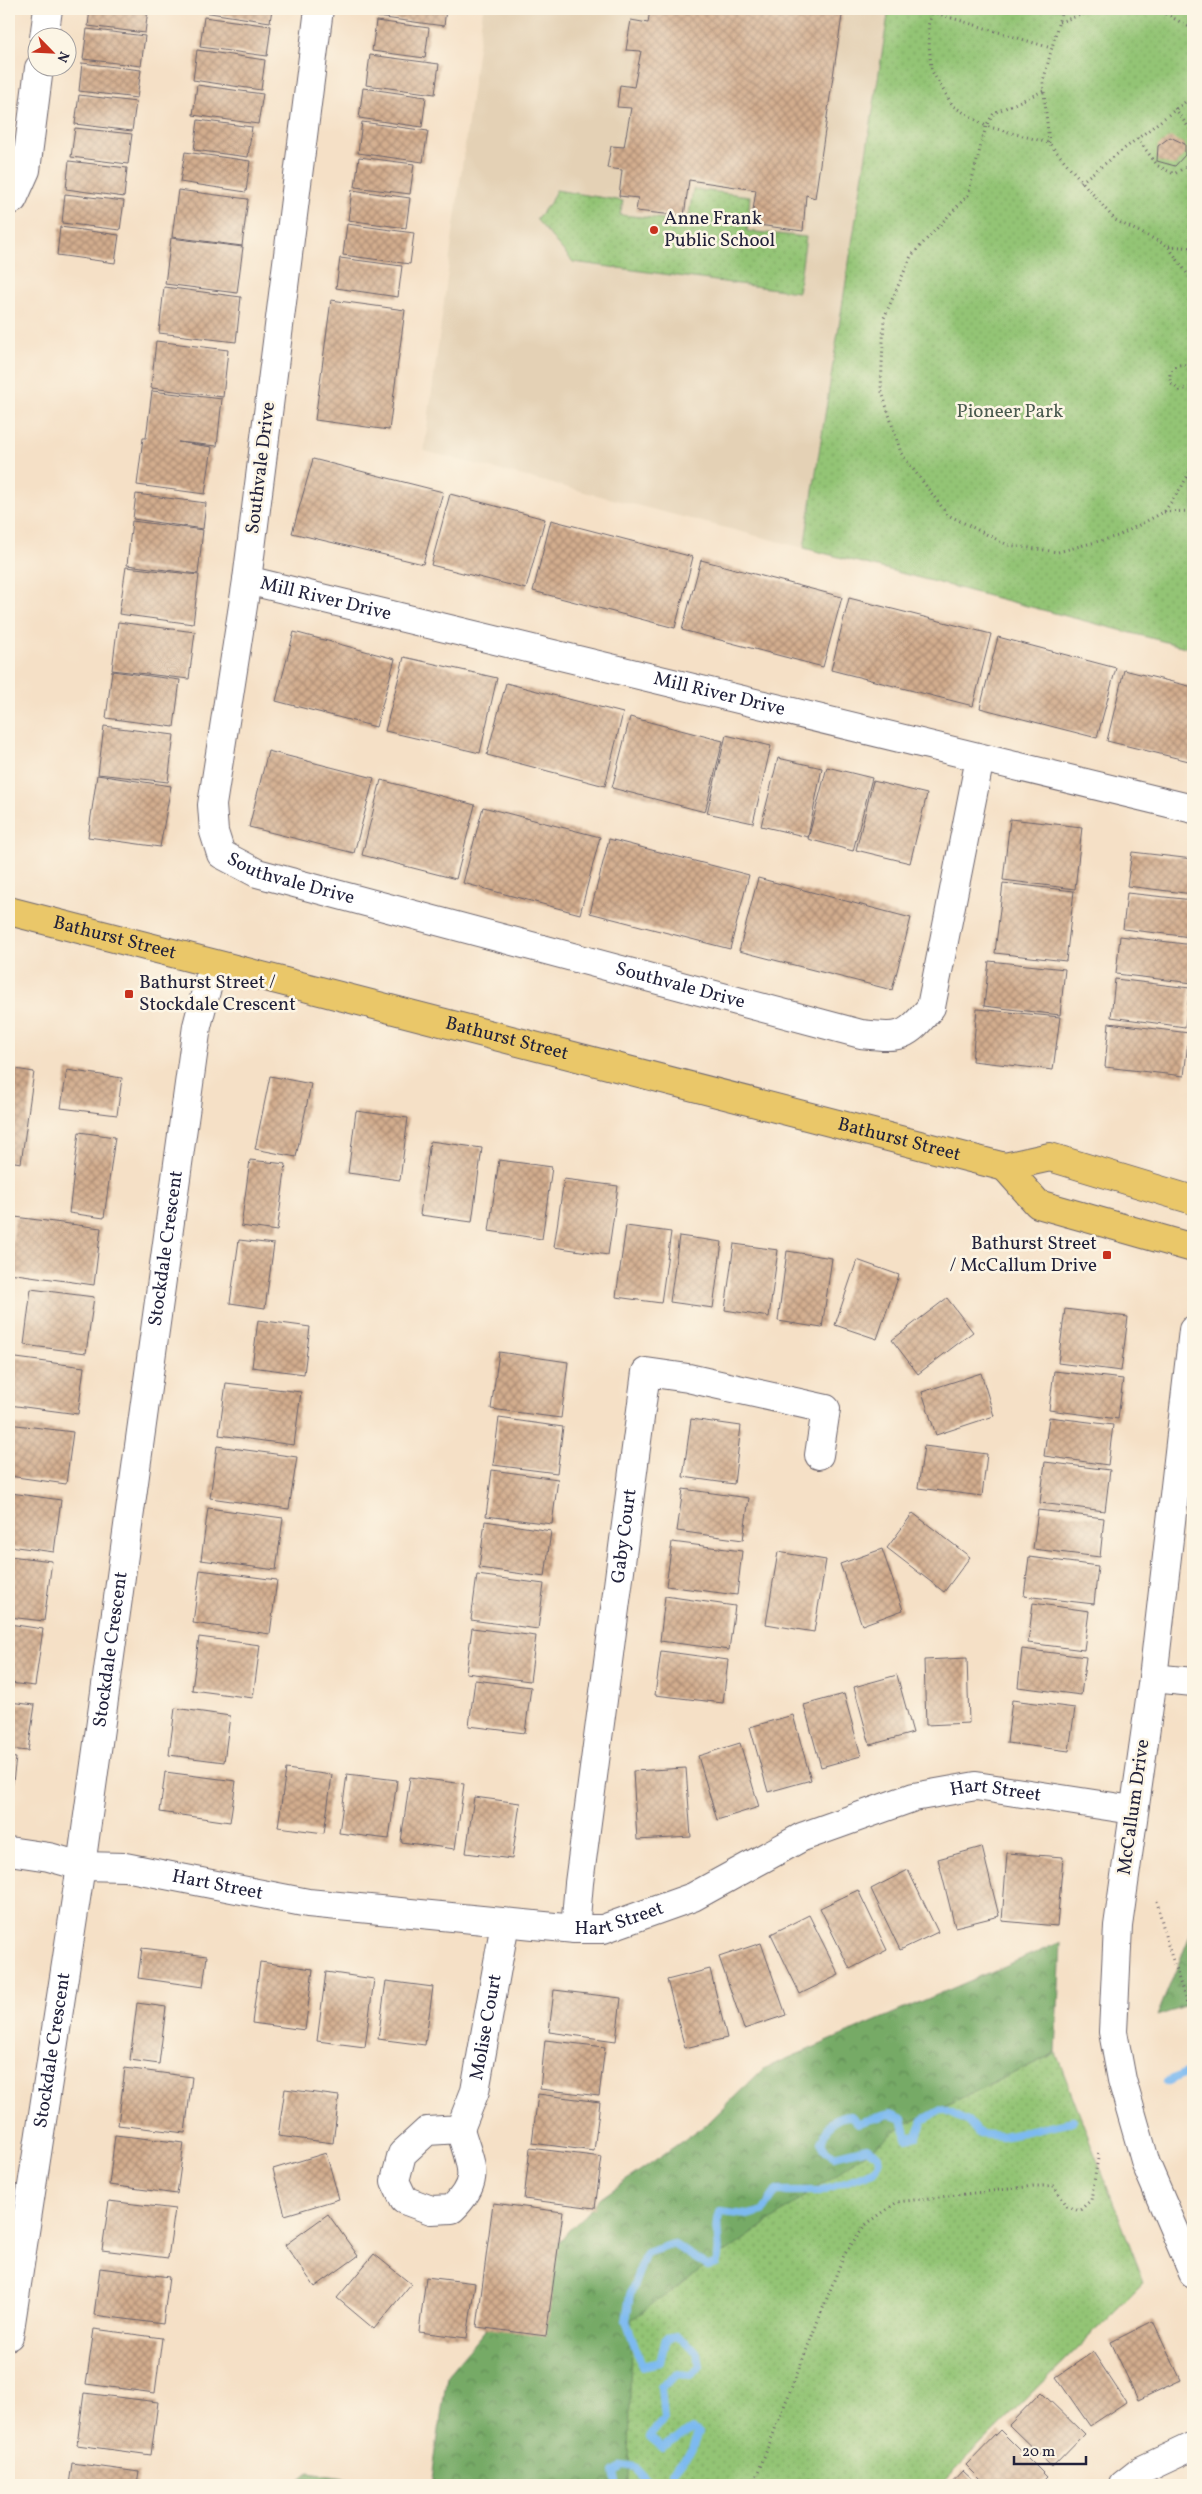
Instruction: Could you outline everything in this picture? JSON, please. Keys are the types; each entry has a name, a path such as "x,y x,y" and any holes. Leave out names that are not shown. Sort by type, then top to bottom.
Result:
{"main road":[{"name":"Bathurst Street","path":"9,911 408,1012 1004,1168 1050,1157 1193,1200"},
{"path":"1004,1168 1038,1204 1193,1248"}],"street":[{"path":"45,28 48,9"},
{"name":"Southvale Drive","path":"319,9 247,580 212,806 214,832 221,854 257,873 861,1034 894,1037 915,1027 931,1007 980,758"},
{"path":"9,201 12,199 26,170 39,78"},
{"name":"Mill River Drive","path":"247,580 1193,809"},
{"name":"Stockdale Crescent","path":"9,2336 81,1866 197,1026 213,964"},
{"name":"McCallum Drive","path":"1193,1330 1153,1678 1118,1926 1113,2032 1122,2080 1146,2164 1193,2273"},
{"name":"Gaby Court","path":"575,1929 579,1884 646,1372 688,1378 826,1409 820,1455"},
{"path":"1153,1678 1193,1682"},
{"name":"Hart Street","path":"9,1852 49,1857 81,1866 125,1867 308,1903 575,1929 603,1928 693,1897 802,1837 914,1797 976,1786 1133,1810"},
{"name":"Molise Court","path":"460,2129 475,2091 505,1923"},
{"path":"1123,2485 1142,2470 1193,2446"}],"path":[{"path":"1062,9 1042,82 1049,143 1115,220 1168,246 1193,248"},
{"path":"1058,22 1100,9"},
{"path":"1141,9 1164,13 1193,28"},
{"path":"1049,143 986,126 953,106 931,70 928,26 932,10 1051,48"},
{"path":"1043,91 994,113 986,126 968,195 911,256 884,318 881,389 901,453 948,515 1008,545 1058,552 1118,536 1164,512 1193,511"},
{"path":"1081,182 1193,96"},
{"path":"1175,108 1193,134"},
{"path":"1137,138 1158,166 1174,174 1189,165 1193,159"},
{"path":"1189,165 1193,172"},
{"path":"1168,246 1193,282"},
{"path":"1193,371 1186,365 1177,366 1170,374 1171,384 1180,390 1189,388 1193,383"},
{"path":"1164,512 1181,488 1193,466"},
{"path":"1157,1901 1166,1940 1193,2023"},
{"path":"753,2485 844,2256 864,2226 897,2202 1034,2186 1054,2186 1067,2206 1079,2211 1091,2200 1099,2152"}],"shaded area":[{"name":"Anne Frank Public School","path":"483,9 889,9 804,548 424,451"}],"green space":[{"name":"Pioneer Park","path":"889,9 1193,9 1193,649 804,548"},
{"path":"693,189 750,196 747,231 806,237 798,292 573,262 536,219 550,203 556,190 623,201 620,215 688,221"},
{"path":"1193,1928 1193,2004 1157,2016"},
{"path":"1061,1942 1056,2053 905,2125 629,2485 431,2485 447,2375 569,2231 601,2198 708,2123 763,2069"},
{"path":"1056,2053 1144,2282 940,2485 629,2485 631,2320 905,2125"},
{"path":"308,2473 399,2485 293,2485"}],"building":[{"path":"90,9 148,9 145,33 88,26"},
{"path":"203,9 272,9 270,22 203,12"},
{"path":"379,9 446,9 444,26 377,17"},
{"path":"650,9 843,9 815,198 806,195 803,231 751,224 756,190 689,180 684,216 636,211 638,198 619,196 622,170 607,168 611,146 624,147 631,108 617,107 620,85 634,87 641,51 626,50 631,20 648,23"},
{"path":"204,17 271,26 267,56 200,47"},
{"path":"376,21 429,28 425,58 372,51"},
{"path":"87,29 145,36 141,66 83,59"},
{"path":"197,50 265,60 261,90 193,80"},
{"path":"370,55 439,64 435,94 366,85"},
{"path":"82,63 141,70 137,98 79,91"},
{"path":"197,85 263,94 258,124 193,115"},
{"path":"363,88 426,97 422,127 359,118"},
{"path":"79,95 136,102 132,131 75,124"},
{"path":"198,120 252,127 248,157 194,150"},
{"path":"362,122 428,131 423,162 358,153"},
{"path":"75,128 132,134 128,164 71,157"},
{"path":"1170,137 1185,144 1185,155 1175,166 1157,161 1158,146"},
{"path":"185,152 250,161 246,192 180,182"},
{"path":"359,157 414,164 410,194 355,187"},
{"path":"69,161 127,168 124,197 66,189"},
{"path":"178,190 248,199 242,246 172,237"},
{"path":"352,190 410,198 406,228 348,220"},
{"path":"65,194 124,201 120,230 62,223"},
{"path":"347,224 414,233 410,264 343,255"},
{"path":"60,227 119,235 115,263 57,255"},
{"path":"171,238 243,247 237,293 165,284"},
{"path":"340,258 402,266 398,297 336,288"},
{"path":"164,287 241,297 236,342 159,333"},
{"path":"331,300 405,310 389,430 315,420"},
{"path":"156,341 228,350 223,397 151,388"},
{"path":"152,391 222,399 217,446 178,442 212,447 205,494 137,485"},
{"path":"313,459 443,492 423,564 292,533"},
{"path":"136,494 206,503 203,529 133,519"},
{"path":"450,494 545,519 526,589 431,565"},
{"path":"551,520 693,557 675,628 533,591"},
{"path":"132,521 203,530 198,574 127,565"},
{"path":"701,560 842,597 823,667 682,630"},
{"path":"126,567 199,575 193,624 119,614"},
{"path":"849,598 991,634 973,706 831,670"},
{"path":"118,622 195,632 189,679 112,670"},
{"path":"294,632 395,659 376,727 276,701"},
{"path":"998,637 1116,668 1097,738 980,708"},
{"path":"404,657 497,678 480,753 385,731"},
{"path":"1124,670 1193,687 1193,762 1107,741"},
{"path":"112,671 180,680 174,727 106,718"},
{"path":"506,683 623,713 605,786 487,755"},
{"path":"630,717 723,741 705,812 612,788"},
{"path":"104,726 174,735 168,782 98,774"},
{"path":"726,735 771,746 753,823 707,813"},
{"path":"268,751 374,778 354,853 249,827"},
{"path":"778,758 822,768 808,837 761,826"},
{"path":"827,767 872,778 853,851 808,839"},
{"path":"97,775 171,786 160,847 88,837"},
{"path":"381,780 475,805 456,879 362,855"},
{"path":"873,781 927,794 910,863 856,850"},
{"path":"483,807 600,837 580,914 463,883"},
{"path":"1010,819 1082,827 1075,889 1003,880"},
{"path":"609,839 749,875 730,949 590,913"},
{"path":"1132,852 1193,859 1193,894 1127,886"},
{"path":"758,878 911,918 892,990 739,951"},
{"path":"1003,883 1074,891 1066,961 995,953"},
{"path":"1127,893 1193,900 1191,937 1123,929"},
{"path":"1120,936 1193,945 1193,983 1116,974"},
{"path":"989,961 1065,969 1060,1015 984,1006"},
{"path":"1115,979 1190,988 1185,1027 1111,1017"},
{"path":"977,1009 1060,1017 1053,1070 972,1061"},
{"path":"1109,1023 1189,1033 1184,1076 1105,1067"},
{"path":"9,1068 34,1072 21,1163 9,1161"},
{"path":"67,1070 122,1078 117,1115 61,1108"},
{"path":"270,1076 311,1084 296,1157 255,1149"},
{"path":"356,1111 408,1118 400,1180 348,1173"},
{"path":"79,1132 115,1137 104,1218 69,1213"},
{"path":"430,1141 482,1148 472,1222 420,1215"},
{"path":"250,1160 286,1164 277,1231 241,1226"},
{"path":"499,1160 552,1167 542,1239 489,1231"},
{"path":"564,1179 618,1186 608,1255 554,1247"},
{"path":"15,1217 101,1228 94,1285 9,1273"},
{"path":"626,1226 671,1232 661,1303 616,1297"},
{"path":"679,1236 722,1242 713,1308 670,1302"},
{"path":"239,1240 274,1244 265,1308 230,1303"},
{"path":"734,1244 778,1250 769,1317 725,1310"},
{"path":"787,1251 832,1258 822,1328 778,1321"},
{"path":"857,1260 899,1275 877,1339 835,1325"},
{"path":"31,1289 94,1297 86,1353 24,1345"},
{"path":"947,1298 973,1332 918,1374 892,1340"},
{"path":"1065,1309 1128,1317 1121,1371 1058,1363"},
{"path":"258,1320 310,1327 304,1374 252,1367"},
{"path":"499,1352 568,1362 561,1418 491,1409"},
{"path":"9,1357 84,1367 78,1414 9,1405"},
{"path":"1054,1371 1123,1379 1118,1419 1049,1410"},
{"path":"981,1373 994,1416 936,1435 922,1392"},
{"path":"226,1383 301,1392 294,1445 219,1435"},
{"path":"1049,1417 1113,1425 1108,1465 1044,1456"},
{"path":"499,1418 563,1427 557,1473 493,1465"},
{"path":"691,1419 741,1426 734,1484 683,1477"},
{"path":"9,1424 73,1432 66,1484 9,1476"},
{"path":"217,1446 297,1457 289,1509 210,1498"},
{"path":"924,1446 987,1454 982,1496 918,1488"},
{"path":"1045,1462 1110,1470 1105,1511 1040,1503"},
{"path":"492,1470 558,1479 552,1524 486,1516"},
{"path":"683,1489 749,1498 743,1540 677,1531"},
{"path":"11,1493 61,1500 54,1552 9,1546"},
{"path":"208,1508 283,1518 276,1570 201,1560"},
{"path":"1038,1510 1104,1518 1100,1557 1033,1549"},
{"path":"913,1513 970,1557 944,1592 887,1548"},
{"path":"485,1521 551,1531 545,1577 479,1568"},
{"path":"672,1542 742,1551 737,1595 666,1586"},
{"path":"882,1549 903,1610 862,1625 840,1564"},
{"path":"778,1552 826,1560 814,1632 766,1624"},
{"path":"9,1556 52,1561 44,1621 9,1617"},
{"path":"1029,1557 1098,1566 1094,1604 1024,1596"},
{"path":"200,1570 277,1580 270,1634 193,1623"},
{"path":"477,1575 544,1584 538,1629 471,1620"},
{"path":"665,1596 735,1606 729,1650 660,1641"},
{"path":"1033,1603 1089,1611 1084,1650 1028,1643"},
{"path":"9,1624 43,1629 35,1686 9,1683"},
{"path":"472,1628 536,1636 530,1681 466,1673"},
{"path":"199,1637 260,1645 253,1698 192,1690"},
{"path":"1022,1649 1086,1657 1081,1695 1018,1687"},
{"path":"661,1651 728,1660 723,1703 655,1695"},
{"path":"967,1658 969,1723 926,1725 924,1660"},
{"path":"897,1675 913,1733 870,1745 854,1687"},
{"path":"475,1680 531,1687 525,1733 469,1726"},
{"path":"844,1694 861,1756 821,1767 804,1705"},
{"path":"1012,1700 1075,1708 1069,1751 1007,1743"},
{"path":"9,1702 35,1705 28,1751 9,1749"},
{"path":"175,1708 230,1716 224,1762 169,1755"},
{"path":"793,1715 811,1780 768,1792 750,1727"},
{"path":"740,1743 759,1807 717,1820 698,1756"},
{"path":"9,1757 16,1758 10,1805 9,1805"},
{"path":"686,1768 691,1837 637,1840 633,1771"},
{"path":"286,1769 332,1775 324,1833 278,1827"},
{"path":"165,1772 236,1781 230,1822 160,1812"},
{"path":"347,1774 397,1780 389,1839 339,1833"},
{"path":"410,1777 464,1784 455,1849 401,1842"},
{"path":"474,1797 520,1803 512,1859 466,1853"},
{"path":"982,1847 999,1916 955,1927 938,1859"},
{"path":"1007,1853 1063,1857 1057,1926 1002,1921"},
{"path":"908,1870 938,1932 900,1950 871,1889"},
{"path":"858,1890 887,1950 850,1969 820,1908"},
{"path":"809,1915 839,1975 800,1994 771,1934"},
{"path":"761,1943 786,2015 744,2029 719,1957"},
{"path":"142,1948 207,1956 203,1987 138,1978"},
{"path":"260,1962 313,1969 305,2030 252,2023"},
{"path":"710,1969 727,2038 685,2048 667,1980"},
{"path":"326,1972 374,1979 365,2047 317,2041"},
{"path":"386,1981 433,1987 425,2045 378,2039"},
{"path":"554,1990 621,1998 616,2041 549,2032"},
{"path":"137,2003 166,2007 159,2064 130,2060"},
{"path":"545,2040 605,2047 599,2096 540,2089"},
{"path":"125,2068 192,2077 185,2133 118,2125"},
{"path":"285,2089 339,2096 333,2143 278,2136"},
{"path":"538,2094 600,2102 594,2151 532,2143"},
{"path":"115,2135 184,2143 177,2194 109,2185"},
{"path":"530,2148 602,2157 595,2208 524,2199"},
{"path":"326,2153 339,2199 285,2215 273,2169"},
{"path":"109,2201 175,2209 168,2258 102,2250"},
{"path":"493,2203 563,2212 546,2336 477,2327"},
{"path":"328,2214 358,2256 315,2287 285,2245"},
{"path":"374,2254 411,2284 374,2329 337,2298"},
{"path":"100,2268 169,2277 163,2324 94,2315"},
{"path":"426,2277 475,2283 467,2338 419,2332"},
{"path":"1153,2321 1181,2380 1138,2400 1111,2342"},
{"path":"94,2329 162,2338 155,2393 86,2384"},
{"path":"1093,2352 1126,2402 1090,2426 1056,2377"},
{"path":"1041,2392 1084,2434 1052,2467 1009,2425"},
{"path":"84,2393 158,2402 151,2455 77,2445"},
{"path":"1000,2430 1047,2477 1039,2485 986,2485 966,2465"},
{"path":"72,2463 139,2472 137,2485 69,2485"},
{"path":"963,2471 978,2485 950,2485"}],"waterway":[{"path":"1167,2082 1193,2069"},
{"path":"667,2485 672,2473 692,2449 698,2432 692,2429 662,2448 649,2437 664,2419 661,2387 678,2374 690,2375 700,2367 698,2353 677,2336 666,2338 660,2362 642,2366 626,2321 630,2295 646,2253 673,2244 708,2266 716,2264 719,2252 717,2226 720,2212 748,2215 763,2211 776,2191 820,2191 874,2171 879,2164 878,2156 867,2148 834,2156 826,2151 821,2142 832,2123 840,2118 851,2116 858,2123 890,2114 902,2119 907,2138 917,2136 923,2120 943,2109 968,2121 979,2134 1003,2136 1073,2121"},
{"path":"617,2485 614,2472 622,2466 635,2468 651,2485"}],"place":[{"name":"Anne Frank Public School","path":"654,230"},
{"name":"Bathurst Street / Stockdale Crescent","path":"129,994"},
{"name":"Bathurst Street / McCallum Drive","path":"1107,1255"}]}
